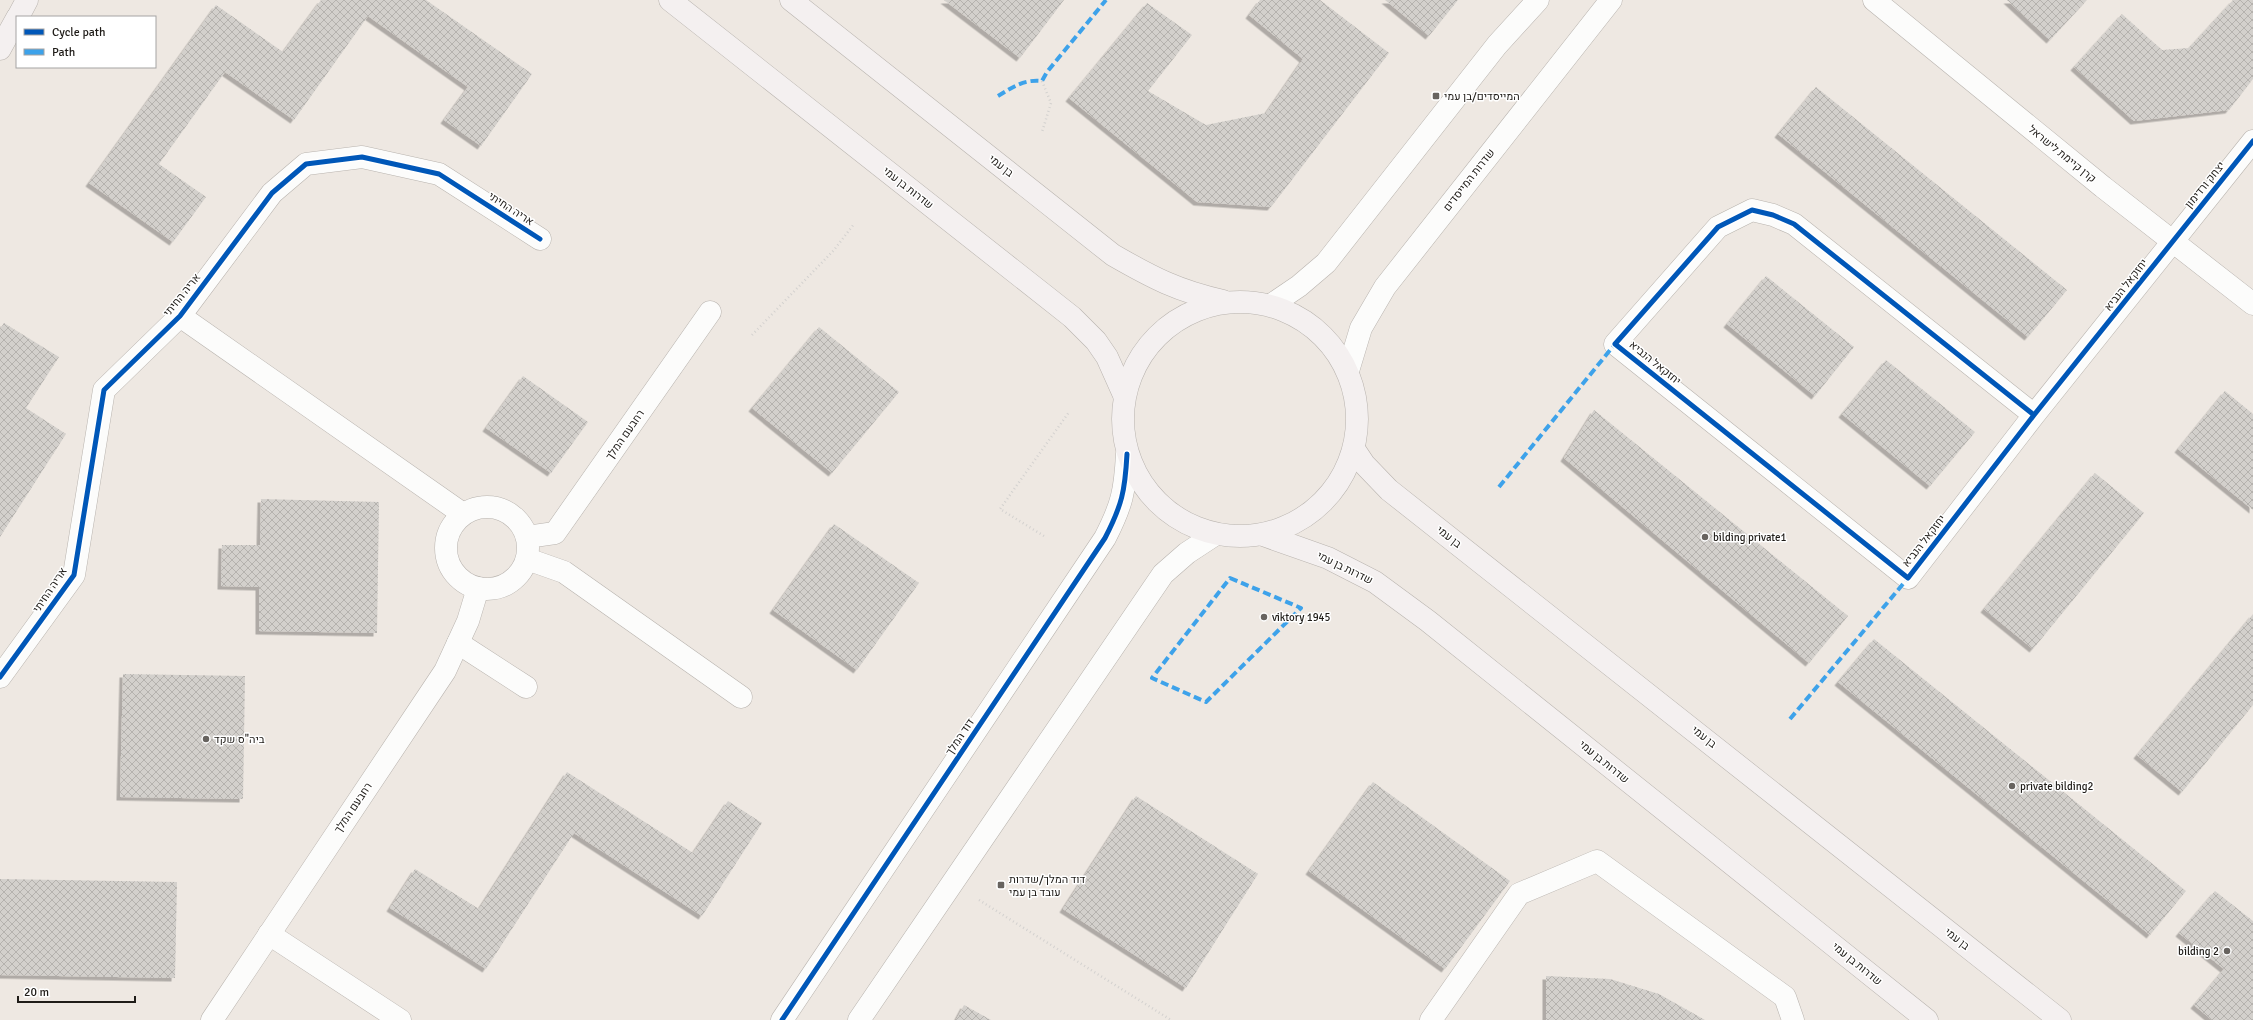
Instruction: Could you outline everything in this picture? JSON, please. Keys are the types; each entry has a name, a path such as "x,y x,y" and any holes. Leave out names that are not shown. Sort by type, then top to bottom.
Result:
{"main road":[{"path":"18,16 27,0"},
{"name":"שדרות בן עמי","path":"670,0 1072,317 1096,341 1107,357 1124,395"},
{"name":"בן עמי","path":"791,0 1113,255 1167,285 1197,295 1228,302"},
{"path":"0,49 16,20"},
{"path":"1250,301 1271,305 1296,315 1317,330 1335,349 1348,371 1356,396 1358,423 1354,448 1345,473 1330,495 1315,509 1288,526 1263,534 1239,536 1216,534 1186,524 1160,506 1140,483 1127,454 1122,425 1124,395 1138,360 1150,342 1172,322 1199,308 1228,302 1250,301"},
{"name":"בן עמי","path":"1354,448 1364,464 1390,490 2060,1020"},
{"name":"שדרות בן עמי","path":"1263,534 1328,558 1375,582 1428,621 1927,1020"}],"street":[{"path":"1271,305 1326,263 1497,45 1538,0"},
{"name":"שדרות המייסדים","path":"1348,371 1361,328 1385,287 1611,0"},
{"name":"קרן קיימת לישראל","path":"1874,0 2103,188 2253,304"},
{"name":"יצחק ורדימון","path":"2173,241 2253,141"},
{"name":"אריה החיתי","path":"0,677 74,575 104,390 180,316 272,193 306,164 362,157 439,174 540,239"},
{"name":"יחזקאל הנביא","path":"2034,415 1794,224 1773,215 1752,210 1718,227 1615,344 1908,578 2034,415 2173,241"},
{"name":"רחבעם המלך","path":"527,537 555,533 710,312"},
{"name":"אריה החיתי","path":"180,316 463,514"},
{"name":"דוד המלך","path":"782,1020 1105,538 1117,516 1126,487 1127,454"},
{"path":"488,507 501,509 512,516 521,525 527,537 527,559 522,569 506,585 496,589 478,588 463,582 455,575 449,565 446,554 449,532 463,514 475,509 488,507"},
{"path":"859,1020 1163,574 1187,553 1216,534"},
{"path":"527,559 564,572 741,697"},
{"name":"רחבעם המלך","path":"212,1020 445,671 468,621 478,588"},
{"path":"458,643 526,687"},
{"path":"1431,1020 1519,894 1597,861 1785,997 1793,1020"},
{"path":"269,934 400,1020"}],"path":[{"path":"1042,82 1051,103 1042,132"},
{"path":"752,335 834,250 854,224"},
{"path":"1044,536 1000,509 1069,412"},
{"path":"951,883 1171,1020"}],"building":[{"path":"321,0 426,0 532,74 481,146 444,120 468,87 368,16 294,120 225,72 159,164 206,197 173,242 89,183 216,5 283,52"},
{"path":"944,0 1064,0 1020,58"},
{"path":"1260,0 1320,0 1389,53 1271,207 1197,202 1069,98 1147,3 1192,35 1148,91 1206,125 1266,113 1303,59 1249,15"},
{"path":"1385,0 1458,0 1429,36"},
{"path":"2007,0 2087,0 2050,40"},
{"path":"2233,0 2253,0 2253,79 2229,110 2134,121 2074,67 2122,14 2162,50 2189,48"},
{"path":"1816,87 2067,290 2028,337 1778,134"},
{"path":"1766,276 1854,347 1815,396 1727,324"},
{"path":"4,323 59,357 26,408 66,434 0,537 0,329"},
{"path":"819,327 899,392 832,473 752,408"},
{"path":"1886,360 1975,432 1930,486 1842,414"},
{"path":"523,376 588,422 551,473 486,428"},
{"path":"2225,391 2253,414 2253,510 2178,449"},
{"name":"bilding private1","path":"1594,410 1848,616 1809,663 1564,458"},
{"path":"2095,473 2144,513 2033,649 1984,609"},
{"path":"261,499 379,502 377,633 259,631 259,587 221,586 222,545 260,545"},
{"path":"834,524 919,583 857,670 773,610"},
{"path":"2253,614 2253,705 2182,792 2137,755"},
{"name":"private bilding2","path":"1874,639 2186,891 2150,935 1838,682"},
{"path":"123,674 245,676 243,799 120,797"},
{"path":"567,772 693,853 728,801 762,823 702,916 574,833 486,969 390,908 415,869 479,909"},
{"path":"1373,782 1510,881 1445,969 1309,871"},
{"path":"1136,796 1258,874 1186,988 1063,909"},
{"path":"0,879 177,882 175,978 0,975"},
{"name":"bilding 2","path":"2215,891 2253,921 2253,1020 2212,1020 2194,1005 2224,969 2179,933"},
{"path":"1546,976 1610,979 1659,994 1705,1020 1546,1020"},
{"path":"964,1005 991,1020 956,1020"}],"marked path":[{"path":"998,96 1024,82 1042,81 1047,72 1106,0"},
{"path":"1499,487 1615,344"},
{"path":"1230,578 1301,608 1206,702 1152,678 1230,578"},
{"path":"1790,719 1908,578"}],"cycle path":[{"path":"2034,415 1794,224 1773,215 1752,210 1718,227 1615,344 1908,578 2034,415 2253,141"},
{"path":"0,677 74,575 104,390 180,316 272,193 306,164 362,157 439,174 540,239"},
{"path":"782,1020 1105,538 1122,498 1127,454"}],"place":[{"name":"המייסדים/בן עמי","path":"1436,96"},
{"name":"bilding private1","path":"1705,537"},
{"name":"viktory 1945","path":"1264,617"},
{"name":"ביה\"ס שקד","path":"206,739"},
{"name":"private bilding2","path":"2012,786"},
{"name":"דוד המלך/שדרות עובד בן עמי","path":"1001,885"},
{"name":"bilding 2","path":"2227,951"}]}
